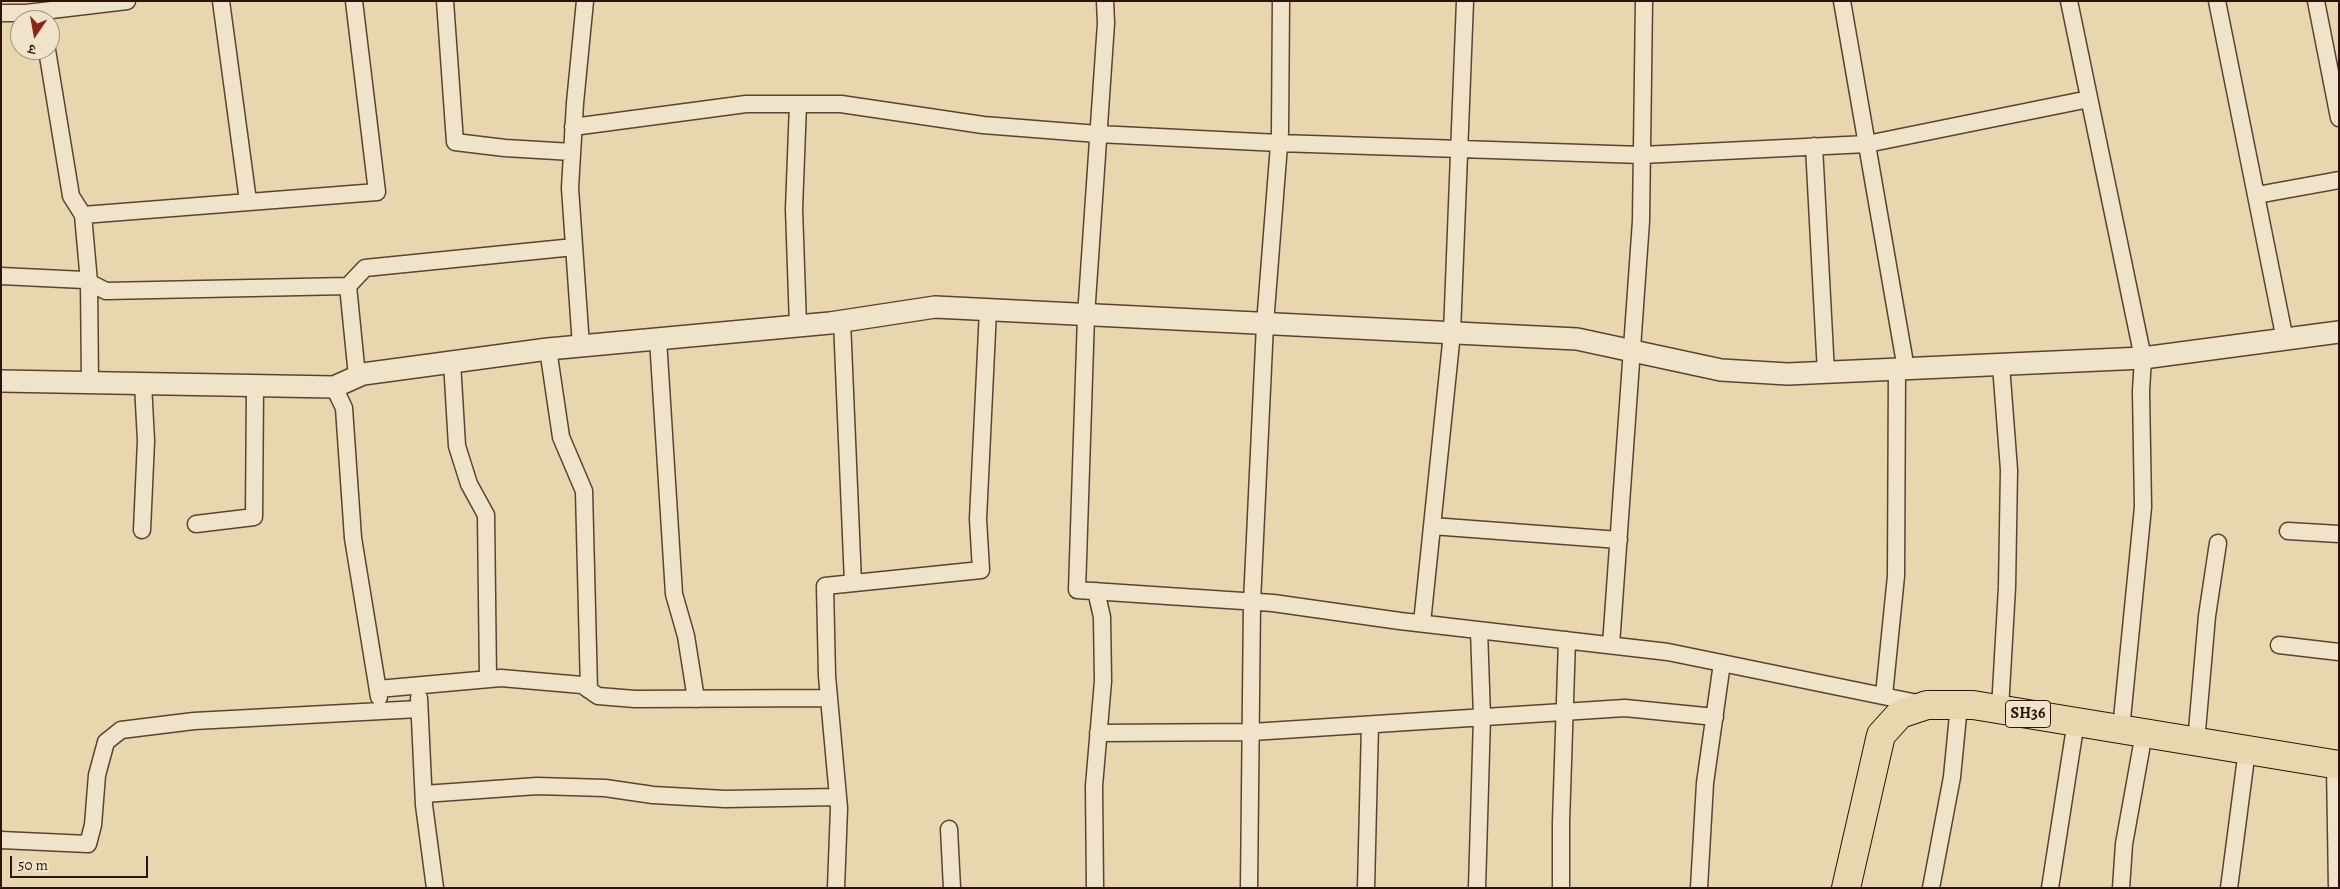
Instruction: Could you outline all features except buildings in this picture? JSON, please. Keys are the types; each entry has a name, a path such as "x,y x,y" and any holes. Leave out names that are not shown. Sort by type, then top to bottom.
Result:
{"highway":[{"name":"SH36","path":"1846,888 1881,736 1900,714 1927,705 1960,705 2000,710 2337,765"}],"street":[{"path":"56,10 69,5 127,1"},
{"path":"221,1 248,201"},
{"path":"83,215 377,192 354,1"},
{"path":"445,1 455,142 505,148 572,152"},
{"path":"581,346 570,188 585,1"},
{"path":"1105,1 1086,316 1077,590 1252,602 1668,652 1927,705"},
{"path":"1249,888 1252,602 1264,324 1278,143 1281,1"},
{"path":"1422,623 1452,333 1465,1"},
{"path":"1611,646 1641,221 1644,1"},
{"path":"1842,1 1867,144 1901,369 1896,576 1884,695"},
{"path":"2069,1 2143,358 2141,391 2143,507 2132,731 2121,888"},
{"path":"2217,1 2285,340"},
{"path":"2316,1 2339,118"},
{"path":"49,60 71,196 83,215 88,282 90,383"},
{"path":"574,127 746,104 841,104 983,125 1098,134 1278,143 1642,155 1867,144 2089,99"},
{"path":"798,104 794,209 798,326"},
{"path":"1814,146 1826,373"},
{"path":"2256,195 2339,180"},
{"path":"1,276 88,282 106,291 348,286 365,268 574,247"},
{"path":"348,286 357,376"},
{"path":"1,381 334,387 357,376 548,349 798,326 935,307 1577,339 1722,370 1788,374 2143,358 2339,332"},
{"path":"836,888 838,797 829,698 825,586 981,570 978,519 988,310"},
{"path":"842,321 853,583"},
{"path":"658,339 674,594 686,636 696,699"},
{"path":"548,349 561,437 584,491 589,690"},
{"path":"452,362 457,446 469,484 486,514 488,679"},
{"path":"2000,710 2008,587 2009,470 2001,364"},
{"path":"142,530 146,441 144,384"},
{"path":"196,524 254,517 255,386"},
{"path":"334,387 344,408 353,538 381,710"},
{"path":"1432,526 1619,540"},
{"path":"2288,531 2339,534"},
{"path":"2196,742 2208,616 2218,543"},
{"path":"1095,888 1094,786 1103,681 1102,617 1096,591"},
{"path":"1477,888 1482,717 1479,630"},
{"path":"1561,888 1561,822 1567,640"},
{"path":"2279,645 2339,652"},
{"path":"1699,888 1705,783 1722,663"},
{"path":"378,688 501,678 582,685 598,696 696,699 829,698"},
{"path":"418,685 424,794 435,888"},
{"path":"1931,888 1952,777 1960,705"},
{"path":"1098,732 1252,732 1625,708 1714,717"},
{"path":"1,840 88,844 93,824 97,775 106,742 121,730 194,721 419,709"},
{"path":"2050,888 2076,722"},
{"path":"1366,888 1370,725"},
{"path":"2229,888 2248,750"},
{"path":"2336,888 2337,765"},
{"path":"424,794 537,786 605,788 653,795 725,799 838,797"},
{"path":"949,829 952,888"}]}
